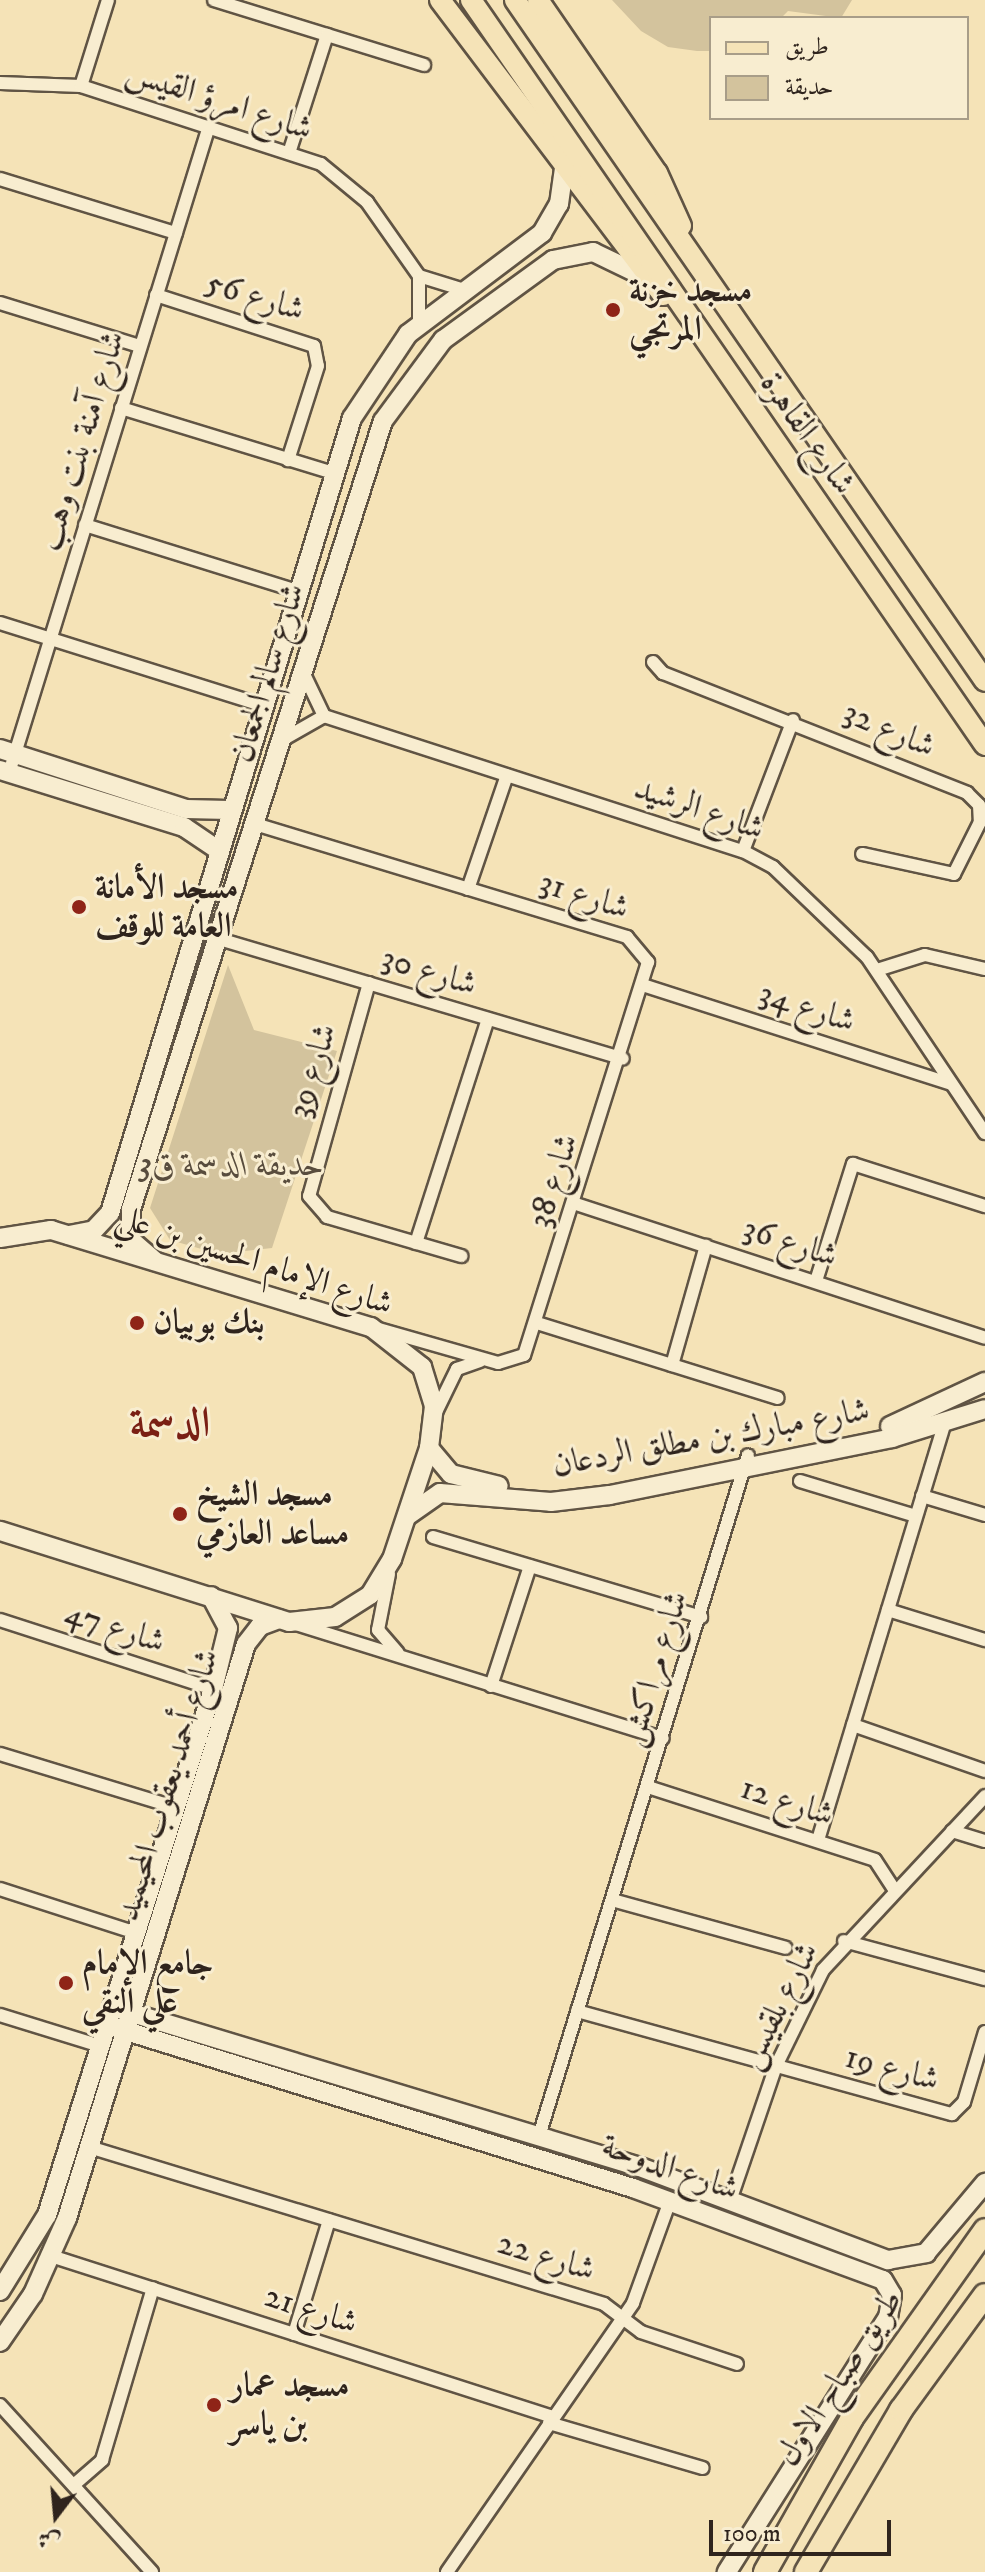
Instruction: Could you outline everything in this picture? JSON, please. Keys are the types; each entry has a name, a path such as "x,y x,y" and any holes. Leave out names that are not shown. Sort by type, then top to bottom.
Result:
{"highway":[{"name":"طريق صباح الاول","path":"765,2572 794,2513 925,2308 985,2230"},
{"name":"طريق صباح الاول","path":"806,2572 901,2410 985,2295"},
{"path":"753,2572 794,2513"}],"main road":[{"path":"440,0 649,279 691,323"},
{"name":"شارع القاهرة","path":"471,0 985,745"},
{"name":"شارع القاهرة","path":"515,0 977,665 985,681"},
{"path":"538,0 657,173 684,241"}],"street":[{"path":"81,86 108,0"},
{"path":"214,0 424,65"},
{"path":"290,150 327,35"},
{"name":"شارع امرؤ القيس","path":"0,83 81,86 290,150 353,188 419,276"},
{"name":"شارع آمنة بنت وهب","path":"4,771 7,751 49,639 209,126"},
{"name":"شارع سالم الجمعان","path":"69,1235 94,1230 110,1213 261,705 333,473 360,402 379,371 419,323 548,224 564,169"},
{"path":"0,179 176,233"},
{"name":"شارع سالم الجمعان","path":"155,1261 131,1240 129,1217 383,421 401,390 443,340 524,279 580,252 616,259 649,279"},
{"path":"506,258 520,264 524,279"},
{"path":"419,323 419,276 461,289"},
{"name":"شارع 56","path":"156,295 316,348 318,366 288,460"},
{"path":"0,303 140,346"},
{"path":"379,371 401,390"},
{"path":"360,402 375,406 383,421"},
{"path":"121,408 333,473"},
{"path":"85,525 297,591"},
{"path":"290,616 308,611 317,623"},
{"path":"0,623 261,705"},
{"name":"شارع 32","path":"653,662 663,673 793,720 967,793 979,805 980,822 954,874 862,854"},
{"path":"281,741 324,716 304,671"},
{"name":"شارع الرشيد","path":"324,716 743,851 821,906 877,970 985,1133"},
{"name":"شارع 32","path":"743,851 793,720"},
{"path":"7,751 186,809 229,810"},
{"path":"4,771 184,827 217,849"},
{"path":"468,889 507,775"},
{"name":"شارع 31","path":"255,824 631,938 647,958 646,986"},
{"name":"شارع 30","path":"219,939 623,1059"},
{"path":"877,970 925,955 985,969"},
{"name":"شارع 39","path":"369,983 309,1196 327,1217 461,1256"},
{"path":"178,985 186,998 202,993"},
{"name":"شارع 38","path":"433,1420 457,1369 488,1361 521,1358 537,1323 646,986"},
{"name":"شارع 34","path":"646,986 951,1084"},
{"path":"416,1243 488,1019"},
{"path":"816,1281 853,1164 985,1206"},
{"path":"960,1198 985,1196"},
{"name":"شارع 36","path":"576,1204 985,1338"},
{"name":"شارع الإمام الحسين بن علي","path":"0,1238 35,1229 69,1235 371,1327 422,1367 433,1391 429,1448 392,1559 376,1588 349,1610 284,1620 0,1531"},
{"path":"672,1365 706,1246"},
{"path":"537,1323 778,1398"},
{"path":"371,1327 488,1361"},
{"path":"979,1386 984,1410"},
{"name":"شارع مبارك بن مطلق الردعان","path":"405,1518 440,1493 576,1500 748,1461 907,1422 979,1386"},
{"name":"شارع مبارك بن مطلق الردعان","path":"429,1448 459,1477 544,1489 748,1461 945,1423 984,1410"},
{"path":"818,1840 945,1423"},
{"name":"شارع مراكش","path":"539,2136 748,1461"},
{"path":"800,1481 916,1516"},
{"path":"922,1496 985,1515"},
{"path":"433,1537 701,1617"},
{"path":"392,1559 378,1630 415,1663"},
{"path":"491,1686 530,1566"},
{"name":"شارع أحمد يعقوب المحيميد","path":"0,2291 47,2215 213,1689 228,1628 211,1596"},
{"path":"888,1610 985,1640"},
{"name":"شارع 47","path":"0,1620 213,1689"},
{"path":"284,1620 663,1738"},
{"name":"شارع أحمد يعقوب المحيميد","path":"0,2342 15,2323 51,2256 129,2022 246,1644 260,1626 284,1620"},
{"path":"853,1725 985,1771"},
{"path":"0,1754 174,1807"},
{"name":"شارع 12","path":"648,1787 878,1861 894,1889"},
{"name":"شارع بلقيس","path":"731,2198 776,2066 811,1989 844,1941 985,1796"},
{"path":"952,1831 985,1841"},
{"path":"0,1889 136,1933"},
{"path":"612,1900 786,1948"},
{"path":"844,1941 985,1979"},
{"path":"577,2011 776,2066"},
{"path":"0,2015 100,2046"},
{"name":"شارع الدوحة","path":"110,2016 633,2188 796,2244 883,2280 892,2307 727,2572"},
{"name":"شارع الدوحة","path":"129,2022 640,2167 808,2227 883,2259 914,2259 985,2183"},
{"name":"شارع 19","path":"776,2066 952,2114 964,2102 985,2032"},
{"name":"شارع 22","path":"89,2147 604,2304 651,2336 737,2364"},
{"path":"633,2188 629,2177 640,2167"},
{"path":"447,2572 623,2318 670,2201"},
{"path":"294,2334 329,2220"},
{"path":"796,2244 810,2238 808,2227"},
{"name":"شارع 21","path":"51,2256 703,2468"},
{"path":"76,2483 100,2464 153,2288"},
{"path":"0,2300 14,2306 15,2323"},
{"path":"0,2405 76,2483 152,2572"}],"green space":[{"path":"612,0 852,0 842,16 788,11 783,16 709,16 709,51 668,47 641,31"},
{"name":"حديقة الدسمة ق3","path":"228,965 254,1030 337,1051 272,1248 219,1254 170,1240 150,1208"}],"place":[{"name":"مسجد خزنة المرتجي","path":"613,310"},
{"name":"مسجد الأمانة العامة للوقف","path":"79,907"},
{"name":"بنك بوبيان","path":"137,1323"},
{"name":"مسجد الشيخ مساعد العازمي","path":"180,1514"},
{"name":"جامع الإمام علي النقي","path":"66,1983"},
{"name":"مسجد عمار بن ياسر","path":"214,2405"}],"district":[{"name":"الدسمة","path":"170,1424"}]}
